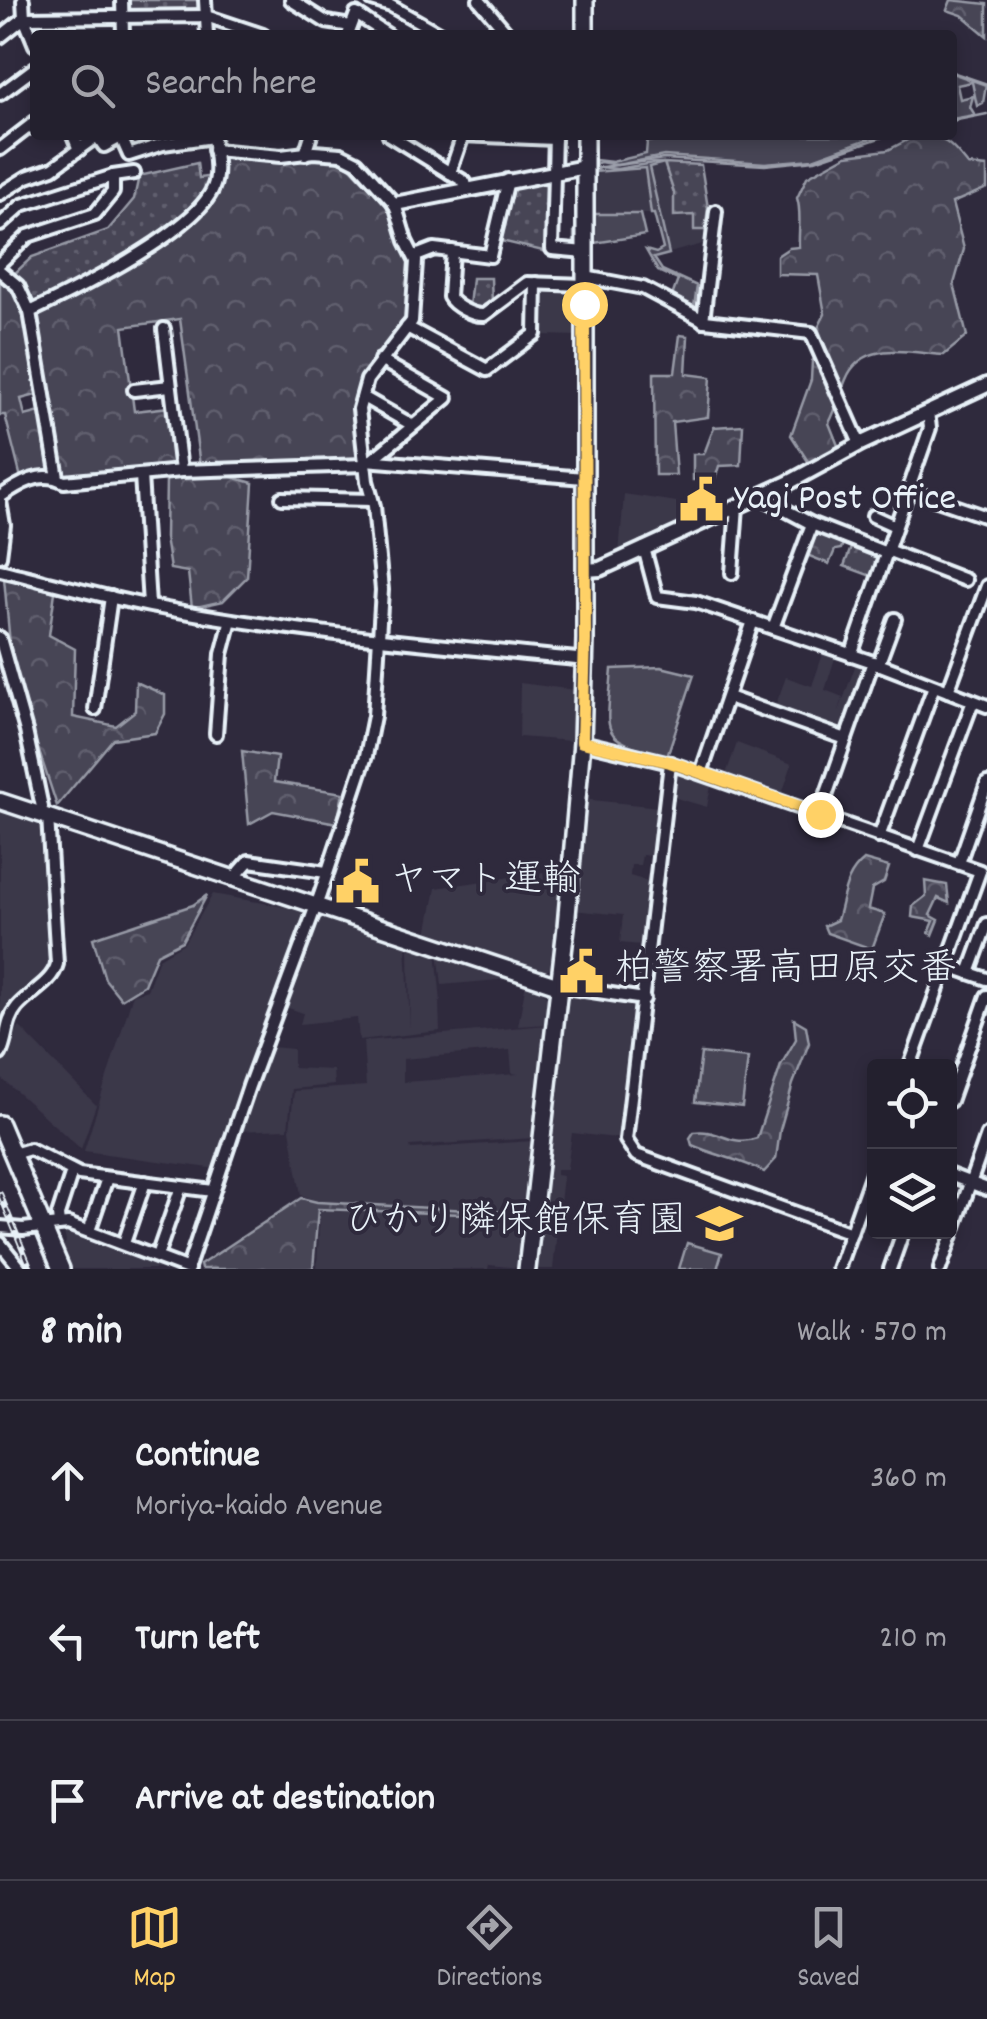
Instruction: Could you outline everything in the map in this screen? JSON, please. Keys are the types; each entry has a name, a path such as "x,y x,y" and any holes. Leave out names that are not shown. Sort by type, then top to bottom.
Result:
{"main road":[{"path":"584,0 585,30"},
{"path":"527,1269 582,742 586,570 585,140"},
{"path":"0,801 559,986"},
{"path":"0,1124 51,1226 61,1269"}],"street":[{"path":"23,0 30,33"},
{"path":"122,0 123,30"},
{"path":"205,0 206,30"},
{"path":"372,0 433,30"},
{"path":"479,0 505,30"},
{"path":"294,1 326,22 349,30 356,14 380,30"},
{"path":"0,36 24,18 206,16 247,30"},
{"path":"0,94 30,72"},
{"path":"0,149 30,126"},
{"path":"75,140 79,150"},
{"path":"0,194 27,177 53,168 92,140"},
{"path":"124,140 129,156 188,140"},
{"path":"30,312 86,286 197,212 215,185 213,140"},
{"path":"305,154 310,140"},
{"path":"398,140 465,182 467,189"},
{"path":"450,173 460,140"},
{"path":"555,140 552,249 585,252"},
{"path":"0,1228 51,1226 90,1230 188,1268 317,906 366,756 374,716 382,590 359,409 368,380 412,320 416,256 406,241 395,204 357,162 340,154 281,156 214,150"},
{"path":"395,204 585,166"},
{"path":"0,225 22,205 134,173"},
{"path":"0,263 28,236 95,214 114,192 113,176"},
{"path":"416,256 434,249 490,256 508,180"},
{"path":"702,321 716,211"},
{"path":"452,251 448,297 478,316 528,282 585,281 643,288 702,321 811,333 860,444"},
{"path":"0,271 18,286 30,312 58,478"},
{"path":"407,327 486,370 535,334 536,283"},
{"path":"164,329 181,471"},
{"path":"368,461 447,398 380,360"},
{"path":"586,570 600,568 737,506 987,385"},
{"path":"134,390 170,386"},
{"path":"363,397 412,425"},
{"path":"851,655 930,428 928,412"},
{"path":"0,556 4,525 0,499 26,479 58,478 64,482 368,461 584,478"},
{"path":"142,475 149,606"},
{"path":"908,490 987,517"},
{"path":"758,496 812,524 965,580"},
{"path":"282,498 372,500"},
{"path":"732,573 737,506"},
{"path":"873,516 896,526"},
{"path":"773,628 812,524"},
{"path":"644,548 657,597 696,602 987,706"},
{"path":"0,570 149,606 231,620 585,660"},
{"path":"948,691 987,586"},
{"path":"95,710 110,597"},
{"path":"819,816 895,619"},
{"path":"216,734 222,654 231,620"},
{"path":"701,774 753,621"},
{"path":"0,638 46,822 57,964 55,972 8,1020 0,1054"},
{"path":"880,838 934,686"},
{"path":"728,698 846,739"},
{"path":"918,850 973,700"},
{"path":"582,742 670,762 980,870 912,1059"},
{"path":"670,762 626,1140 636,1155 851,1233"},
{"path":"959,864 987,783"},
{"path":"234,878 249,861 326,872"},
{"path":"970,973 987,924"},
{"path":"946,965 987,980"},
{"path":"559,986 644,999"},
{"path":"957,1085 982,1026 987,996"},
{"path":"940,1269 987,1136"},
{"path":"12,1154 30,1149 72,1172 213,1192"},
{"path":"51,1226 72,1172"},
{"path":"90,1230 106,1178"},
{"path":"957,1178 987,1189"},
{"path":"124,1243 145,1182"},
{"path":"156,1256 181,1187"},
{"path":"838,1269 867,1187"},
{"path":"890,1269 901,1239"},
{"path":"0,1244 21,1269"}],"shaded area":[{"path":"701,165 708,208 703,244 669,253 649,166"},
{"path":"645,167 651,214 594,214 594,172"},
{"path":"541,288 579,291 579,336 539,335"},
{"path":"624,494 690,504 689,520 619,554"},
{"path":"824,651 836,655 825,690 843,697 839,711 857,661 867,666 843,736 774,710 786,677 812,686"},
{"path":"520,683 575,690 571,741 519,737"},
{"path":"737,743 792,764 781,797 725,777"},
{"path":"675,770 712,781 707,807 669,796"},
{"path":"582,799 659,807 652,856 642,855 640,865 631,865 630,876 653,883 641,945 620,943 623,915 572,910"},
{"path":"0,807 41,821 53,967 2,1020 0,1033"},
{"path":"564,869 555,965 546,971 427,934 436,888"},
{"path":"213,894 308,911 217,1169 84,1151 133,994 147,990 159,958 184,943"},
{"path":"315,916 406,942 410,1027 409,943 436,951 440,1031 359,1040 357,1018 300,1024 303,1013 283,1006"},
{"path":"438,951 512,976 511,979 442,985"},
{"path":"526,982 549,999 547,1024 518,1026"},
{"path":"566,996 634,1004 638,1010 624,1139 572,1133 567,1169 556,1169 556,1175 563,1176 553,1269 533,1269"},
{"path":"547,1025 534,1138 410,1146 411,1149 533,1141 526,1212 467,1208 467,1197 465,1209 319,1202 301,1195 290,1129 294,1091 366,1086 363,1041","holes":["510,1050 512,1073 518,1074 403,1082 403,1059"]},
{"path":"20,1027 96,1105 81,1149 0,1077 0,1062"},
{"path":"268,1049 293,1049 293,1068 333,1070 334,1085 292,1089 288,1129 238,1131"},
{"path":"320,1209 525,1217 519,1268 489,1265 488,1269 317,1269"},
{"path":"64,1231 84,1234 175,1269 73,1269 63,1246"}],"green space":[{"path":"124,0 202,0 201,12 128,13"},
{"path":"951,0 987,4 987,36 962,15 947,10"},
{"path":"957,75 986,85 983,103 977,106 972,82 957,85"},
{"path":"957,85 960,99 973,96 970,107 975,115 957,118"},
{"path":"865,140 813,159 765,163 664,156 594,165 596,160 612,162 646,154 647,142"},
{"path":"907,140 942,140 968,165 987,167 987,188 952,203 964,249 954,284 967,336 944,355 894,351 860,361 848,375 829,423 839,448 809,463 791,435 811,380 812,361 826,349 818,328 825,314 818,275 777,274 777,256 799,247 797,198 807,177 847,155 888,150"},
{"path":"218,158 283,163 338,161 349,166 389,208 400,244 413,266 408,320 365,380 361,461 200,466 180,319 123,327 134,411 170,407 179,469 63,479 35,313 200,212"},
{"path":"197,163 199,178 214,176 205,195 188,214 109,268 32,305 12,276 32,257 108,230 134,199 139,176"},
{"path":"664,163 649,167 669,254 654,258 662,270 697,286 693,314 671,299 678,280 658,271 646,250 656,253 663,249 651,214 645,168 594,172 601,167 617,169"},
{"path":"664,163 701,165 708,208 705,230 694,230 694,215 674,216 674,193"},
{"path":"546,178 547,252 497,240 510,188"},
{"path":"594,214 640,214 645,235 594,243"},
{"path":"0,275 19,295 30,328 40,394 21,399 25,416 44,411 53,474 21,478 5,415 0,415"},
{"path":"472,278 491,278 492,304 482,312 469,307"},
{"path":"680,335 688,336 686,374 711,377 708,417 672,422 676,475 655,475 654,373 675,373"},
{"path":"743,425 741,465 719,466 715,479 693,480 693,454 704,454 714,427"},
{"path":"225,475 253,483 247,577 223,601 192,608 188,572 170,569 165,538 166,479"},
{"path":"817,530 844,541 829,564 807,555"},
{"path":"852,545 879,555 871,576 844,566"},
{"path":"4,578 55,592 49,635 75,649 73,717 116,726 135,711 136,682 165,695 165,714 155,733 113,739 57,806 35,739 31,738 10,644"},
{"path":"661,667 694,675 667,756 617,738 608,721 612,669"},
{"path":"242,751 277,757 274,782 343,793 337,823 273,811 249,824"},
{"path":"864,860 889,867 884,882 872,889 868,909 885,914 872,949 827,933 824,926 837,920 849,880"},
{"path":"925,881 947,885 949,903 938,898 930,915 939,920 933,935 929,933 934,921 912,917 913,906 926,896"},
{"path":"207,895 182,941 157,954 144,985 121,999 105,979 93,938 193,905"},
{"path":"794,1019 806,1026 809,1043 793,1084 776,1159 764,1172 692,1145 690,1138 694,1132 739,1141 757,1138 781,1065 796,1039"},
{"path":"701,1053 748,1058 742,1107 695,1102"},
{"path":"301,1198 524,1216 318,1209 313,1269 201,1269 200,1265"},
{"path":"687,1243 722,1253 717,1269 679,1269"}],"waterway":[{"path":"957,74 987,84"},
{"path":"957,120 987,114"},
{"path":"594,168 664,159 765,165 815,160 873,140"},
{"path":"574,230 574,248"}],"railway":[{"path":"0,1194 31,1269"}],"place":[{"name":"Yagi Post Office","path":"701,500"},
{"name":"ヤマト運輸","path":"357,882"},
{"name":"柏警察署高田原交番","path":"582,971"},
{"name":"ひかり隣保館保育園","path":"719,1223"}],"route":[{"path":"584,304 582,742 670,762 820,814"}]}
